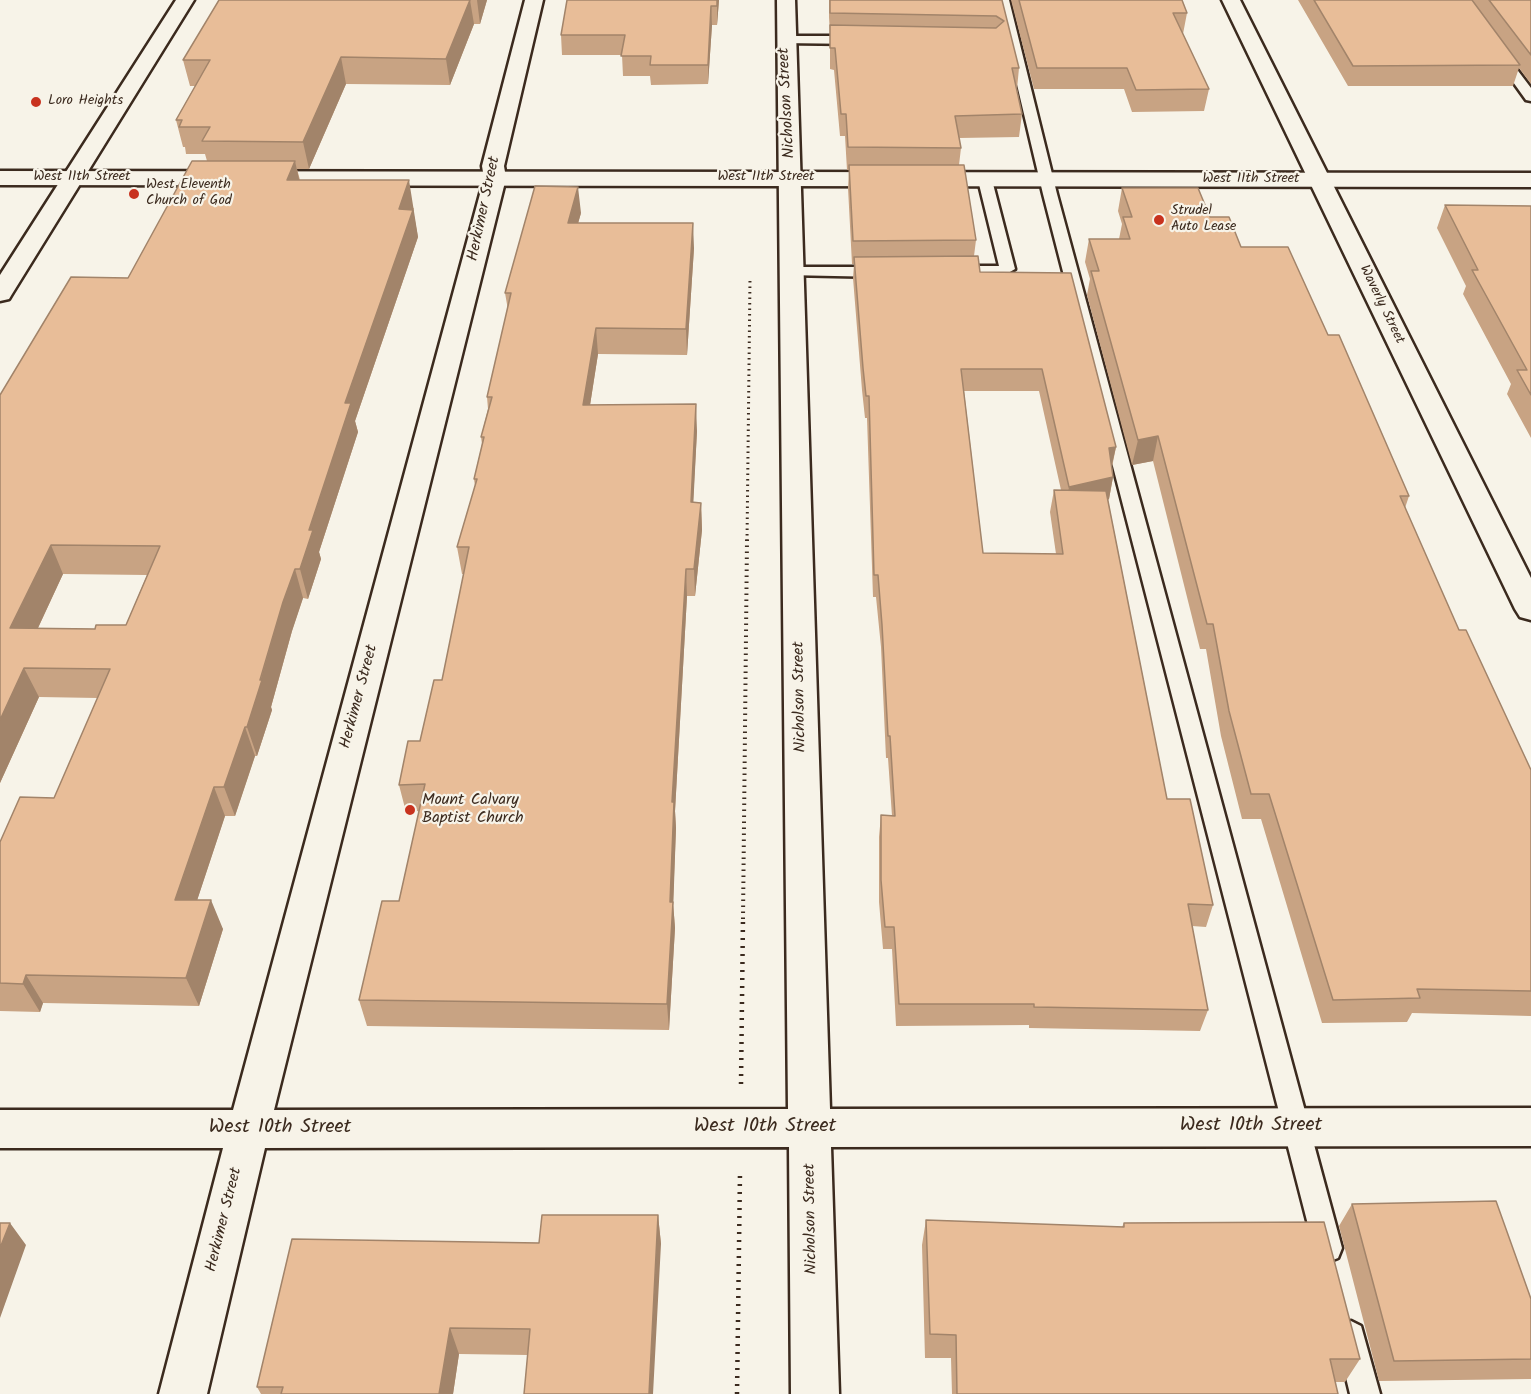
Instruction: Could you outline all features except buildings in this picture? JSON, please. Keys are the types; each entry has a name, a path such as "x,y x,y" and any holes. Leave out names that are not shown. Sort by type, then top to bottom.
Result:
{"street":[{"path":"0,294 185,0"},
{"name":"Herkimer Street","path":"183,1394 248,1129 495,178 493,166 534,0"},
{"name":"Nicholson Street","path":"786,0 785,40 790,178 815,1394"},
{"name":"Waverly Street","path":"1231,0 1531,609"},
{"name":"West 11th Street","path":"0,178 1531,180"},
{"name":"West 10th Street","path":"0,1129 1531,1127"}],"lane":[{"path":"1003,0 1047,180 1333,1266"},
{"path":"785,40 877,42"},
{"path":"1492,44 1531,97"},
{"path":"935,271 1003,271 1007,269 985,180"},
{"path":"792,272 901,272"},
{"path":"1345,1313 1365,1394"}],"path":[{"path":"741,1087 750,276"},
{"path":"737,1394 740,1165"}],"place":[{"name":"Loro Heights","path":"36,102"},
{"name":"West Eleventh Church of God","path":"134,194"},
{"name":"Strudel Auto Lease","path":"1159,220"},
{"name":"Mount Calvary Baptist Church","path":"410,810"}]}
